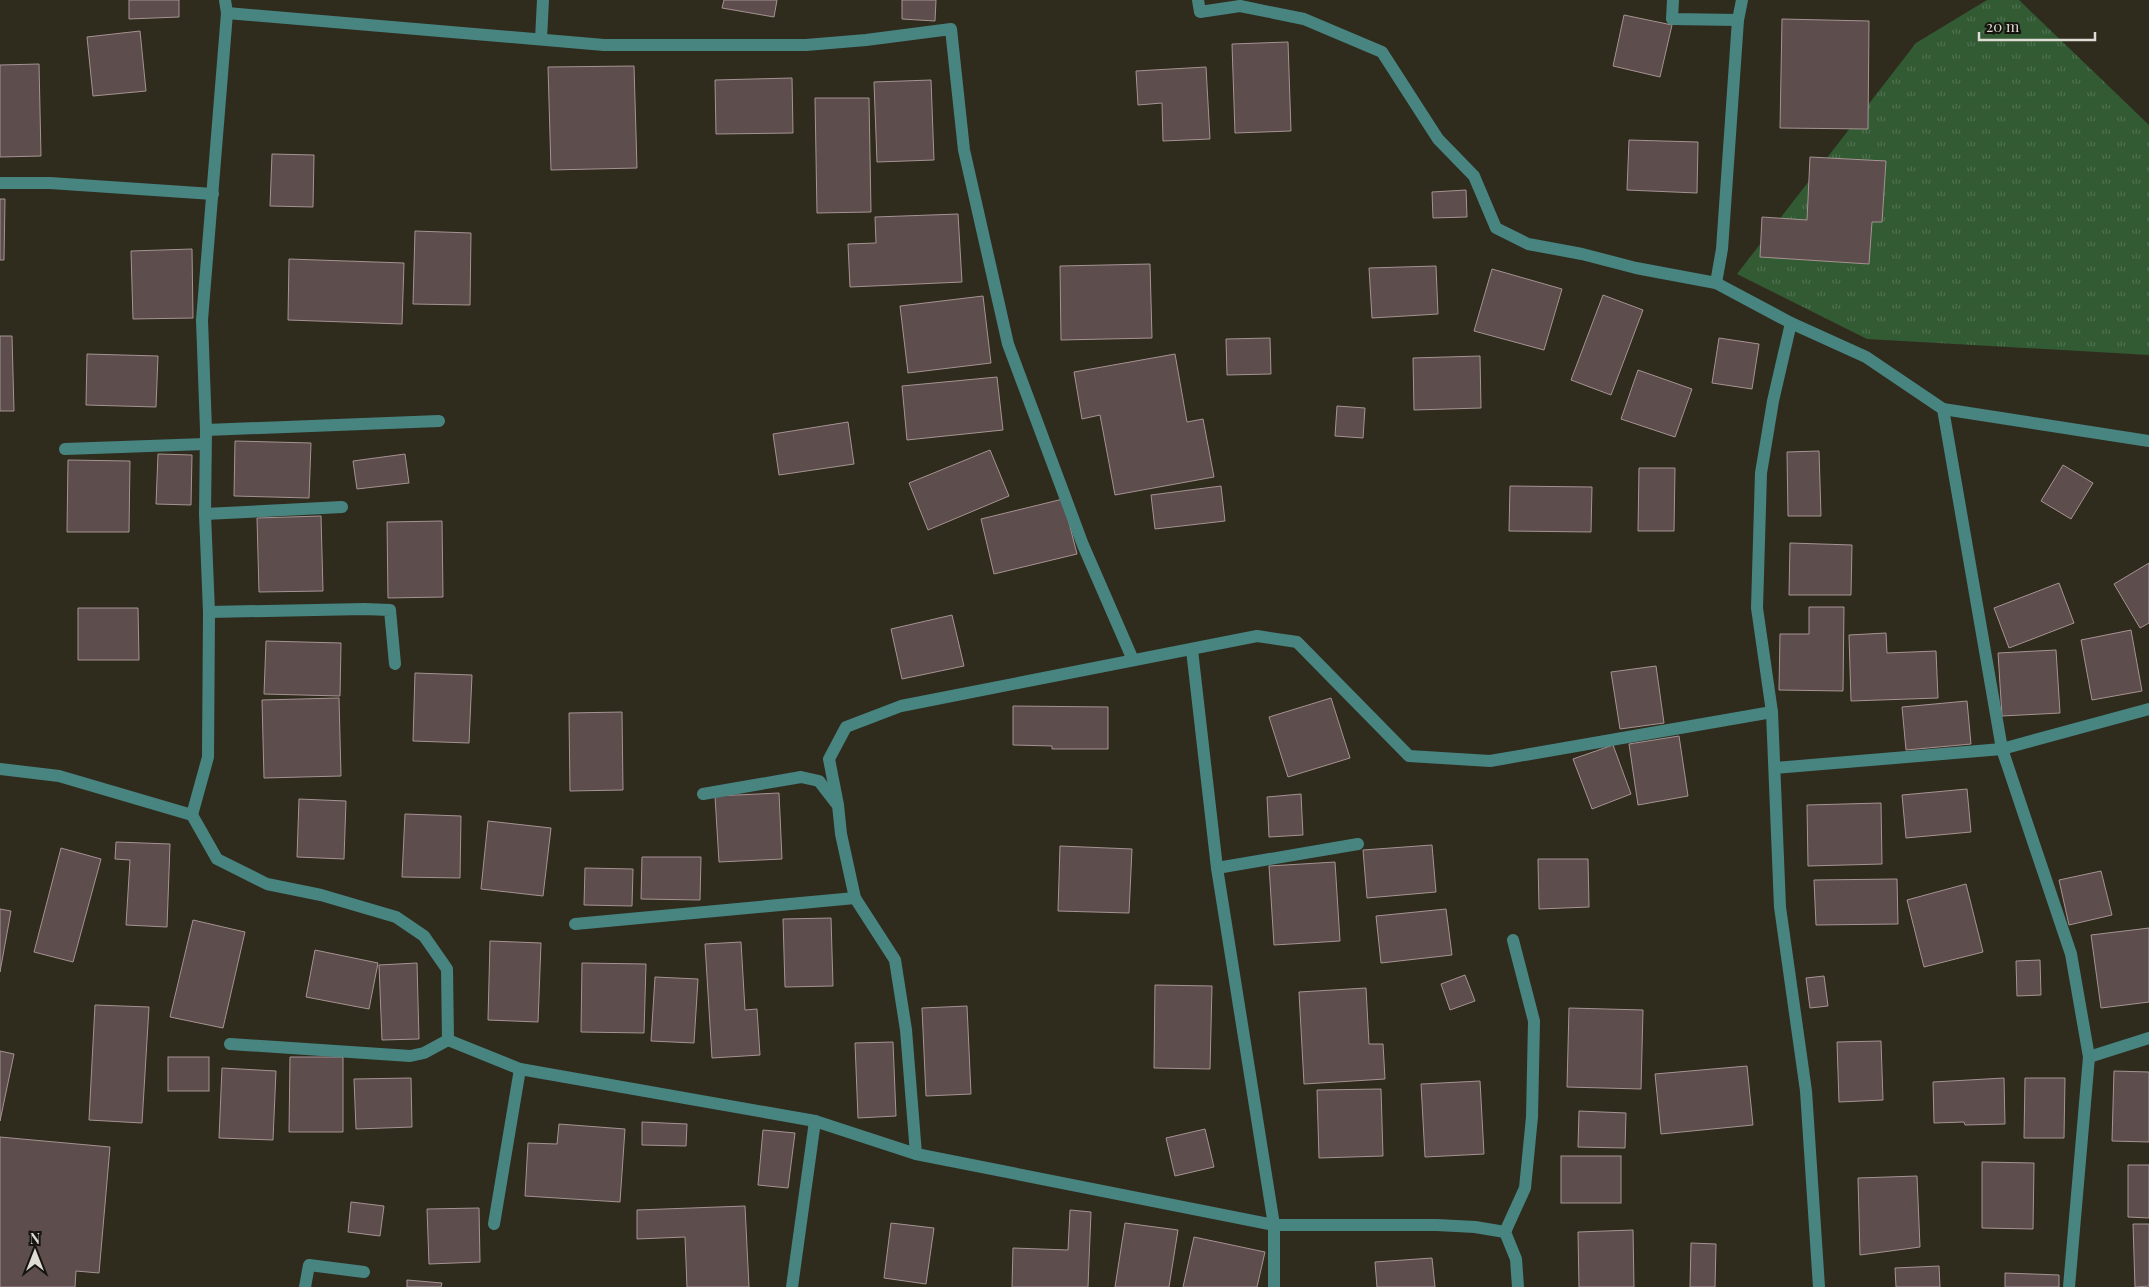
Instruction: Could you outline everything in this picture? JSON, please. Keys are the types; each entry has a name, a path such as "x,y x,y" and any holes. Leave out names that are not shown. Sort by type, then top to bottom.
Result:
{"street":[{"path":"192,815 208,757 209,612 205,514 206,430 202,320 227,14 226,0"},
{"path":"541,39 544,0"},
{"path":"1198,0 1200,12 1240,6 1304,19 1382,52 1438,139 1474,176 1496,228 1528,244 1582,254 1636,268 1716,283 1791,324 1866,357 1943,409 2149,441"},
{"path":"1672,0 1672,19 1738,20"},
{"path":"1716,283 1722,250 1738,20 1742,0"},
{"path":"227,14 604,45 806,45 866,40 951,29 964,150 1008,344 1082,545 1133,660"},
{"path":"0,183 50,183 213,194"},
{"path":"1791,324 1773,401 1761,473 1757,608 1772,712 1776,768 1780,907 1806,1091 1819,1287"},
{"path":"1943,409 2002,748 2071,954 2089,1057 2069,1287"},
{"path":"206,430 439,420"},
{"path":"65,450 205,444"},
{"path":"205,514 342,507"},
{"path":"209,612 390,610 395,664"},
{"path":"916,1154 906,1030 895,960 856,898 841,834 838,804 829,759 846,727 901,706 1257,636 1297,642 1409,756 1490,761 1772,712"},
{"path":"1192,650 1217,868 1274,1225 1274,1287"},
{"path":"1776,768 2002,748 2149,709"},
{"path":"0,770 59,776 192,815 217,858 267,884 321,895 396,917 424,936 447,969 448,1040"},
{"path":"703,794 801,778 819,781 838,804"},
{"path":"1217,868 1358,844"},
{"path":"575,924 856,898"},
{"path":"1513,940 1534,1021 1532,1117 1525,1188 1505,1232 1516,1259 1518,1287"},
{"path":"2089,1057 2149,1038"},
{"path":"230,1044 410,1056 424,1053 448,1040"},
{"path":"448,1040 520,1069 814,1121 916,1154 1274,1225 1437,1225 1475,1227 1505,1232"},
{"path":"494,1224 520,1069"},
{"path":"792,1287 814,1121"},
{"path":"305,1287 309,1265 364,1272"}],"green space":[{"path":"1987,0 2019,0 2149,125 2149,355 1867,339 1737,274 1916,43"}],"building":[{"path":"129,0 179,0 179,17 129,19"},
{"path":"724,0 777,0 774,17 722,8"},
{"path":"902,0 936,0 935,21 902,19"},
{"path":"1624,15 1672,25 1660,77 1613,66"},
{"path":"1782,19 1869,21 1868,129 1780,128"},
{"path":"140,31 146,91 93,96 87,37"},
{"path":"1288,42 1291,131 1235,133 1232,44"},
{"path":"39,64 41,156 0,157 0,65"},
{"path":"634,66 637,168 551,170 548,67"},
{"path":"1206,67 1210,139 1163,141 1162,103 1138,105 1136,71"},
{"path":"792,78 793,133 716,134 715,80"},
{"path":"931,80 934,160 877,162 874,82"},
{"path":"815,98 869,98 871,212 817,213"},
{"path":"1629,140 1698,142 1697,193 1627,190"},
{"path":"272,154 314,155 313,207 270,206"},
{"path":"1810,157 1886,161 1882,222 1872,222 1869,264 1760,257 1762,217 1807,220"},
{"path":"1466,190 1467,217 1433,218 1432,192"},
{"path":"0,199 5,199 4,260 0,260"},
{"path":"958,214 962,282 850,287 848,244 876,243 875,217"},
{"path":"415,231 471,233 470,305 413,304"},
{"path":"192,249 193,318 133,319 131,251"},
{"path":"289,259 404,263 402,324 288,320"},
{"path":"1150,264 1152,338 1061,340 1060,266"},
{"path":"1436,266 1438,314 1372,318 1369,268"},
{"path":"1492,269 1562,289 1544,350 1474,331"},
{"path":"1603,295 1643,310 1611,395 1571,380"},
{"path":"983,296 991,363 908,373 900,306"},
{"path":"0,336 12,336 14,411 0,411"},
{"path":"1270,338 1271,374 1227,375 1226,339"},
{"path":"1719,338 1759,344 1752,389 1712,383"},
{"path":"87,354 158,356 156,407 86,405"},
{"path":"1175,354 1187,422 1203,419 1214,477 1115,495 1100,415 1082,419 1074,372"},
{"path":"1480,356 1481,408 1414,410 1413,358"},
{"path":"1638,370 1692,389 1675,437 1621,419"},
{"path":"997,377 1003,430 907,440 902,386"},
{"path":"1337,406 1365,408 1363,438 1335,436"},
{"path":"848,422 854,464 779,475 773,434"},
{"path":"235,441 311,443 309,498 234,496"},
{"path":"990,450 1009,496 928,530 909,483"},
{"path":"1819,451 1821,516 1788,516 1787,452"},
{"path":"158,454 192,455 191,505 156,504"},
{"path":"405,454 409,483 357,489 353,461"},
{"path":"68,460 130,461 129,532 67,532"},
{"path":"2063,465 2093,483 2071,519 2041,501"},
{"path":"1639,468 1675,468 1674,531 1638,531"},
{"path":"1221,486 1225,521 1155,529 1151,495"},
{"path":"1510,486 1592,487 1591,532 1509,531"},
{"path":"1063,499 1077,554 994,574 981,519"},
{"path":"321,516 323,591 259,592 257,518"},
{"path":"442,521 443,597 388,598 387,522"},
{"path":"1790,543 1852,545 1851,595 1789,595"},
{"path":"2149,563 2149,623 2140,628 2114,584"},
{"path":"2059,583 2074,623 2009,648 1994,608"},
{"path":"1809,607 1844,607 1843,691 1779,690 1780,634 1809,634"},
{"path":"78,608 138,608 139,660 78,660"},
{"path":"952,615 964,666 902,679 891,629"},
{"path":"2131,630 2142,691 2092,700 2081,640"},
{"path":"1886,633 1887,653 1936,651 1938,698 1851,701 1849,635"},
{"path":"266,641 341,643 340,696 264,694"},
{"path":"2056,650 2060,713 2002,716 1998,653"},
{"path":"1656,666 1664,723 1620,729 1611,672"},
{"path":"415,673 472,675 469,743 413,741"},
{"path":"339,698 341,776 264,778 262,700"},
{"path":"1331,698 1350,758 1288,777 1269,717"},
{"path":"1967,701 1971,744 1906,750 1902,707"},
{"path":"1013,706 1108,707 1108,749 1052,749 1052,746 1013,745"},
{"path":"622,712 623,790 570,791 569,713"},
{"path":"1679,736 1688,796 1638,805 1629,744"},
{"path":"1613,745 1631,794 1592,809 1573,759"},
{"path":"1967,789 1971,832 1906,838 1902,795"},
{"path":"779,793 782,859 719,862 715,796"},
{"path":"1301,794 1303,835 1269,837 1267,797"},
{"path":"299,799 346,801 344,859 297,857"},
{"path":"1881,803 1882,864 1808,866 1807,805"},
{"path":"405,814 461,816 460,878 402,877"},
{"path":"488,821 551,828 543,896 481,889"},
{"path":"116,842 170,844 167,927 126,925 130,860 115,859"},
{"path":"1432,845 1436,892 1367,898 1363,850"},
{"path":"1060,846 1132,849 1129,913 1058,911"},
{"path":"61,848 101,859 73,962 34,952"},
{"path":"642,857 701,857 700,900 641,899"},
{"path":"1538,859 1588,859 1589,907 1539,909"},
{"path":"1335,862 1340,941 1274,945 1269,866"},
{"path":"585,868 633,869 632,906 584,905"},
{"path":"2101,871 2112,915 2069,925 2059,880"},
{"path":"1897,879 1898,924 1816,925 1814,880"},
{"path":"1966,884 1983,952 1924,967 1907,900"},
{"path":"0,909 11,911 0,972"},
{"path":"1446,909 1452,955 1381,963 1376,916"},
{"path":"831,918 833,986 785,987 783,919"},
{"path":"193,920 245,932 223,1028 170,1017"},
{"path":"2149,928 2149,1002 2101,1008 2091,935"},
{"path":"490,941 541,943 538,1022 488,1020"},
{"path":"741,942 745,1010 757,1009 760,1055 712,1058 705,944"},
{"path":"315,950 378,963 369,1009 306,997"},
{"path":"2040,960 2041,995 2017,996 2016,961"},
{"path":"417,963 419,1039 382,1040 379,965"},
{"path":"582,963 646,964 644,1033 581,1032"},
{"path":"1465,975 1475,1001 1450,1010 1441,984"},
{"path":"1824,976 1828,1006 1810,1008 1806,978"},
{"path":"655,977 698,979 694,1043 651,1041"},
{"path":"1155,985 1212,986 1210,1069 1154,1068"},
{"path":"1366,988 1369,1044 1383,1044 1385,1079 1304,1084 1299,992"},
{"path":"95,1005 149,1007 142,1123 89,1120"},
{"path":"967,1006 971,1094 926,1096 922,1008"},
{"path":"1569,1008 1643,1010 1641,1089 1567,1087"},
{"path":"1881,1041 1883,1100 1839,1102 1837,1042"},
{"path":"893,1042 896,1116 858,1118 855,1043"},
{"path":"0,1051 14,1054 0,1121"},
{"path":"168,1057 209,1057 209,1091 168,1091"},
{"path":"290,1057 343,1057 343,1132 289,1132"},
{"path":"1747,1066 1753,1125 1661,1134 1655,1074"},
{"path":"222,1068 276,1071 273,1140 219,1138"},
{"path":"2114,1071 2149,1072 2149,1142 2112,1141"},
{"path":"411,1078 412,1127 356,1129 354,1079"},
{"path":"2004,1078 2005,1124 1965,1125 1964,1122 1934,1123 1933,1082"},
{"path":"2025,1078 2065,1078 2064,1138 2024,1138"},
{"path":"1480,1081 1484,1154 1425,1157 1421,1084"},
{"path":"1381,1089 1383,1156 1319,1158 1317,1090"},
{"path":"1579,1111 1626,1113 1625,1148 1578,1147"},
{"path":"642,1122 687,1124 686,1146 642,1145"},
{"path":"559,1124 625,1129 620,1202 525,1196 528,1143 557,1144"},
{"path":"1205,1129 1214,1167 1175,1176 1166,1138"},
{"path":"763,1130 795,1133 788,1188 758,1185"},
{"path":"0,1137 110,1147 99,1273 76,1271 75,1287 0,1287"},
{"path":"1561,1156 1621,1156 1621,1203 1561,1203"},
{"path":"1982,1162 2034,1163 2033,1229 1982,1228"},
{"path":"2128,1165 2149,1165 2149,1218 2128,1217"},
{"path":"1917,1176 1920,1247 1860,1255 1858,1178"},
{"path":"351,1202 384,1206 380,1236 348,1232"},
{"path":"745,1206 749,1287 687,1287 685,1237 637,1239 637,1210"},
{"path":"479,1208 480,1262 429,1264 427,1209"},
{"path":"1070,1210 1091,1212 1088,1287 1012,1287 1013,1248 1068,1250"},
{"path":"891,1223 934,1228 926,1284 884,1278"},
{"path":"1125,1223 1178,1230 1169,1287 1115,1287"},
{"path":"2133,1224 2149,1224 2149,1286 2135,1287"},
{"path":"1633,1230 1634,1287 1579,1287 1578,1232"},
{"path":"1194,1237 1265,1252 1257,1287 1183,1287"},
{"path":"1691,1243 1716,1244 1715,1287 1690,1287"},
{"path":"1432,1258 1435,1287 1377,1287 1375,1262"},
{"path":"1939,1266 1940,1287 1896,1287 1895,1268"},
{"path":"2005,1273 2059,1275 2059,1287 2005,1287"},
{"path":"407,1280 442,1283 441,1287 407,1287"}]}
